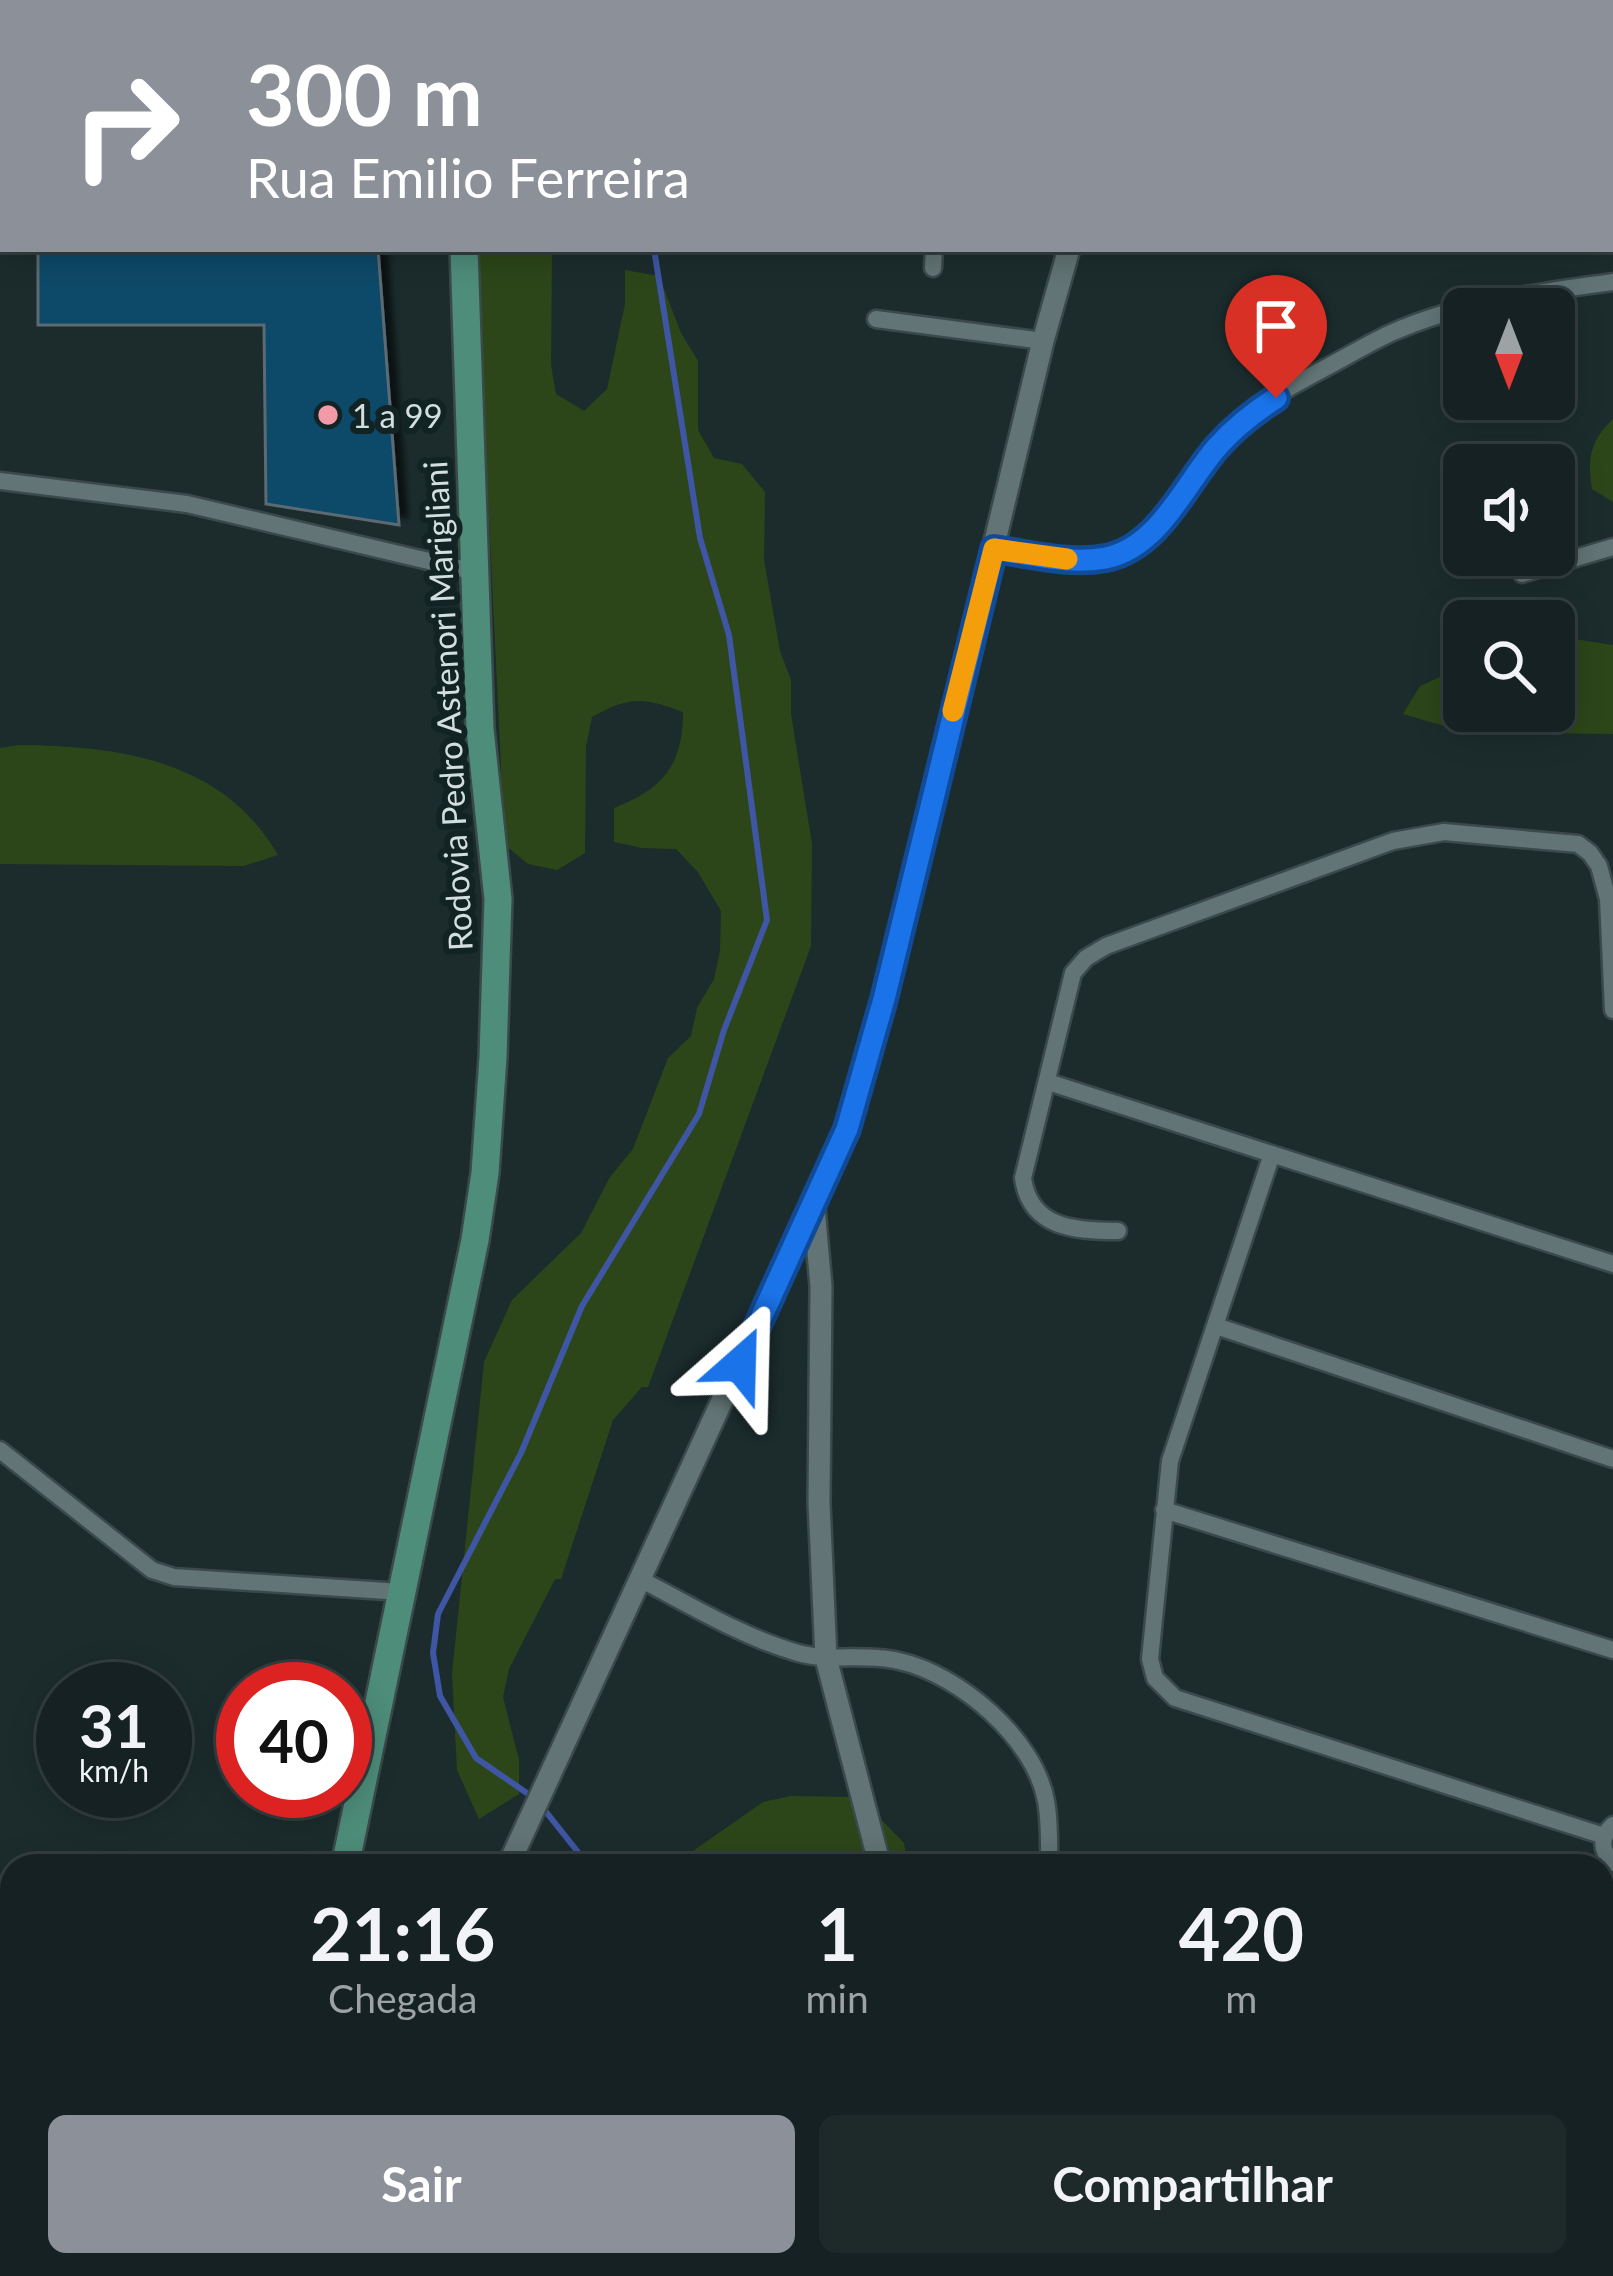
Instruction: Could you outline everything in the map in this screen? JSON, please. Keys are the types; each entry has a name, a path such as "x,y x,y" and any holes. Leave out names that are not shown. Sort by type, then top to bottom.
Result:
{"main road":[{"name":"Rodovia Pedro Astenori Marigliani","path":"347,1854 475,1240 487,1150 498,899 481,729 464,252"}],"street":[{"path":"513,1854 847,1129 884,999 1068,252"},
{"path":"994,549 1079,561 1111,557 1141,542 1216,448 1250,414 1302,381 1390,334 1448,312 1613,282"},
{"path":"876,319 1043,341"},
{"path":"0,481 188,504 475,572"},
{"path":"1575,558 1613,547"},
{"path":"1118,1231 1086,1231 1041,1216 1026,1202 1023,1178 1073,974 1086,958 1106,946 1394,841 1444,832 1578,844 1599,866 1608,899 1613,1010"},
{"path":"1048,1082 1613,1264"},
{"path":"1271,1154 1170,1462 1150,1660 1155,1678 1175,1698 1608,1830"},
{"path":"813,1204 821,1286 819,1503 826,1658 877,1854"},
{"path":"1216,1326 1613,1459"},
{"path":"0,1450 152,1570 174,1576 401,1592"},
{"path":"1164,1510 1613,1650"},
{"path":"638,1578 746,1634 799,1653 898,1661 945,1676 1018,1741 1046,1798 1048,1854"}],"green space":[{"path":"476,252 552,252 551,365 556,394 584,411 607,389 625,304 625,270 659,276 681,333 698,361 698,430 714,458 742,464 765,492 764,560 780,651 791,680 791,714 812,844 811,946 648,1387 642,1387 613,1420 561,1579 555,1579 509,1669 503,1697 519,1760 519,1794 479,1819 457,1770 452,1674 484,1362 512,1300 581,1233 610,1177 633,1149 668,1058 691,1036 697,1008 714,979 721,911 698,872 676,849 614,842 614,808 645,792 667,773 679,747 683,712 647,701 627,702 592,717 586,746 585,853 557,870 528,864 500,841 501,767"},
{"path":"1613,419 1613,502 1592,489 1590,468 1595,443"},
{"path":"1575,639 1613,645 1613,734 1465,732 1575,732"},
{"path":"1443,676 1443,726 1403,714 1420,686"},
{"path":"19,745 131,755 199,779 255,823 278,855 244,866 0,864 0,748"},
{"path":"791,1796 859,1797 904,1843 906,1854 689,1854 763,1802"}],"building":[{"name":"1 a 99","path":"38,252 378,252 399,525 266,504 264,325 38,325"}],"waterway":[{"path":"534,1798 476,1758 440,1696 433,1653 438,1614 521,1453 582,1306 699,1114 724,1030 767,920 729,635 700,538 654,252"},
{"path":"543,1808 579,1854"}],"slow traffic":[{"path":"953,711 994,549 1067,559"}],"place":[{"name":"1 a 99","path":"328,415"}],"route":[{"path":"740,1364 847,1129 884,999 994,549 1079,561 1111,557 1141,542 1216,448 1250,414 1276,398"}]}
